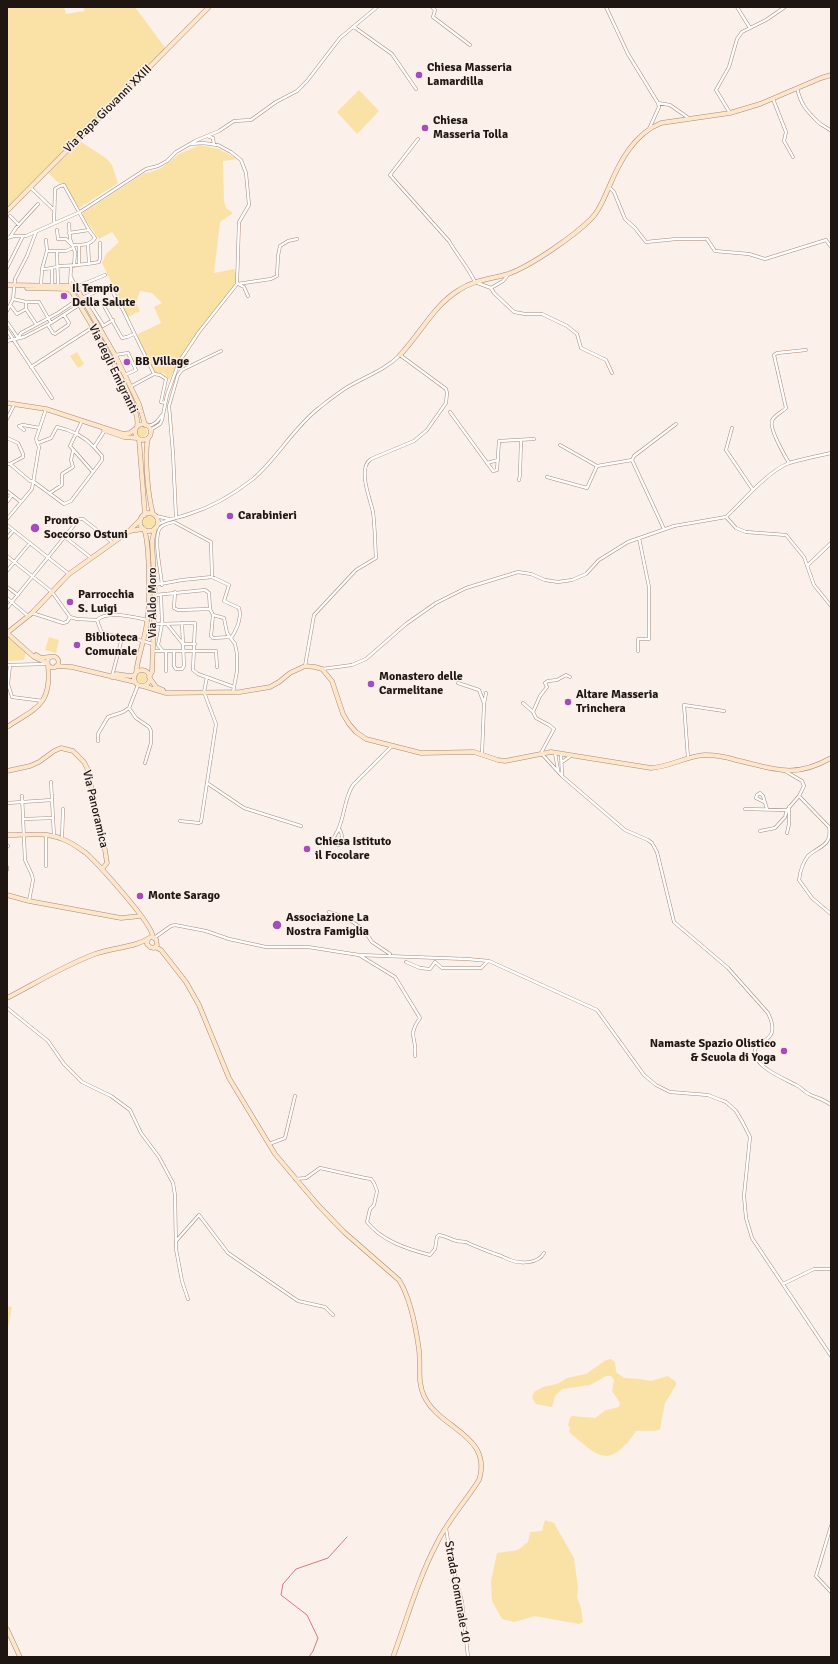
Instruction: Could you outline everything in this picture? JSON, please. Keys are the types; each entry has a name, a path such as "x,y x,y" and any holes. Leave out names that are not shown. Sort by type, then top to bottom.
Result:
{"main road":[{"name":"Via Papa Giovanni XXIII","path":"7,211 209,7"},
{"path":"400,355 442,304 460,289 475,282 509,274 520,269 563,242 585,225 601,206 616,171 632,144 648,130 661,122 730,113 831,75"},
{"path":"14,286 58,285 73,288"},
{"path":"7,286 73,288"},
{"name":"Via degli Emigranti","path":"73,288 102,326 146,425 150,430 146,447 146,455 150,506 154,515"},
{"name":"Via degli Emigranti","path":"81,300 132,402 138,418 135,434 138,439 145,514"},
{"path":"7,403 46,408 83,422 123,434 130,433 136,428"},
{"name":"Via degli Emigranti","path":"136,428 141,424 146,425"},
{"path":"105,429 124,437 144,440 149,437"},
{"path":"128,532 144,529 151,531 156,526 154,515 145,514 128,532 90,557 69,574 32,613 7,633 41,661 51,667 72,667 166,693 260,690 270,687 290,673 305,666 322,669 332,681 343,714 356,732 366,739 421,753 474,752 505,761 541,754 561,753 651,768 662,767 688,758 705,755 718,756 785,771 808,769 831,758"},
{"path":"141,519 141,524 144,529"},
{"name":"Via Aldo Moro","path":"149,677 152,672 155,595 152,541 156,526"},
{"name":"Via Aldo Moro","path":"135,674 148,621 147,540 144,529"},
{"path":"32,654 41,658 53,656 72,667"},
{"path":"7,727 44,701 48,681 47,664 49,657"},
{"path":"48,681 58,659"},
{"path":"112,677 116,674 130,676 140,670 145,671 156,687 172,693"},
{"path":"135,674 136,684"},
{"path":"143,686 147,684 149,677"},
{"name":"Via Panoramica","path":"7,771 30,766 61,748 73,751 80,757 89,774 105,850 107,863 102,869"},
{"path":"7,835 46,835 62,839 84,852 102,869 150,929 151,938 148,946"},
{"path":"7,895 29,901 121,918 141,916"},
{"path":"151,938 158,942 168,958"},
{"path":"7,998 95,954 135,945 151,938"},
{"path":"155,947 158,942"},
{"path":"135,945 148,946 151,948 155,947 161,950 186,982 199,1005 229,1078 268,1144 295,1179 344,1232 399,1280 405,1292 415,1331 419,1352 419,1377 424,1396 433,1411 466,1436 474,1445 481,1457 482,1466 479,1480 445,1527 423,1572 393,1657"},
{"path":"7,1629 20,1657"}],"street":[{"path":"8,239 14,236 23,236 36,232 80,212 146,169 158,166 167,161 176,152 189,144 219,131 234,121 250,120 276,102 297,91 307,81 340,38 377,7"},
{"path":"432,7 435,10 433,17 470,45"},
{"path":"606,7 628,54 658,103 659,107 648,130"},
{"path":"737,7 750,28"},
{"path":"730,113 716,90 730,67 737,39 742,32 766,20 785,7"},
{"path":"354,27 392,54 416,89"},
{"path":"797,88 803,108 810,112 820,124 828,127 831,131"},
{"path":"773,98 786,132 784,141 793,157"},
{"path":"658,103 670,105 690,119"},
{"path":"207,136 213,138 214,145"},
{"path":"201,138 202,142"},
{"path":"418,139 390,175 449,241 467,265 475,282 491,288 494,293 514,312 525,314 542,314 567,326 577,334 582,348 606,360 612,372"},
{"path":"149,437 152,429 160,424 172,378 179,362 199,332 237,284 239,222 249,205 246,173 241,160 231,152 214,145 202,142 189,144"},
{"path":"47,251 58,252 79,245 88,244 95,238 64,185 55,189 53,209 54,223"},
{"path":"609,187 614,192 625,219 635,228 646,242 676,239 707,239 715,251 749,254 765,259 826,240 831,247"},
{"path":"31,188 53,209"},
{"path":"8,239 18,225 38,204"},
{"path":"10,216 18,225"},
{"path":"69,224 72,247"},
{"path":"57,230 58,239 66,239 75,252 71,275 73,288 105,275"},
{"path":"69,233 89,230"},
{"path":"7,311 11,306 13,299 15,279 36,232"},
{"path":"7,268 23,236"},
{"path":"237,284 271,279 278,276 278,256 280,246 288,241 297,239"},
{"path":"41,285 42,269 47,251 46,240"},
{"path":"42,269 89,264 100,260 100,243"},
{"path":"88,244 89,264"},
{"path":"79,245 79,265"},
{"path":"58,252 58,285"},
{"path":"52,269 52,285"},
{"path":"491,288 503,281 509,274"},
{"path":"237,284 244,287 248,296"},
{"path":"18,338 21,333 36,324 105,288 112,291 122,308 154,374"},
{"path":"13,299 26,302 39,302 48,318 53,334 68,325 69,323 64,315"},
{"path":"81,300 91,306 102,326 113,320"},
{"path":"7,341 24,337 50,324 64,315 81,300"},
{"path":"26,302 26,309 36,324"},
{"path":"91,306 102,303 122,338 134,334"},
{"path":"11,306 17,314 26,309"},
{"path":"7,322 18,338"},
{"path":"31,367 93,326"},
{"path":"7,330 52,398"},
{"path":"789,464 779,445 772,425 773,419 786,408 774,355 777,353 806,350"},
{"path":"176,517 169,406 178,375 182,370 221,351"},
{"name":"Via degli Emigranti","path":"115,355 128,353 136,370 125,375"},
{"path":"156,526 170,519 207,507 226,498 260,472 301,424 318,409 350,386 384,369 400,355 446,389 447,399 427,430 417,439 371,459 366,464 364,470 365,482 373,511 376,558 356,570 314,615 305,666"},
{"path":"130,387 154,374 160,374 166,379 161,402 165,404"},
{"path":"7,419 14,405"},
{"path":"7,520 32,489 39,447 36,439 46,408"},
{"path":"450,412 492,470 497,470 500,441 534,439"},
{"path":"146,425 159,421 163,413"},
{"path":"83,422 70,446 93,472"},
{"path":"24,430 19,426 23,424 40,428"},
{"path":"560,445 597,466 632,460 634,456 676,424"},
{"path":"7,438 18,443 23,454 23,457 8,464 64,504 71,501 102,460 102,456 90,442 76,433 57,427 51,438 38,443"},
{"path":"732,428 726,450 753,490"},
{"path":"94,447 105,429"},
{"path":"519,480 521,440"},
{"path":"50,493 62,485 62,474 73,467 71,460 73,451"},
{"path":"322,669 352,665 366,659 406,624 436,603 466,588 518,572 531,574 545,580 558,582 572,580 586,574 599,560 628,542 674,526 726,517 753,490 780,468 789,464 831,453"},
{"path":"487,463 498,460"},
{"path":"632,460 664,529"},
{"path":"547,477 587,488 597,466"},
{"path":"7,491 21,502"},
{"path":"7,502 12,495"},
{"path":"154,515 170,519"},
{"path":"726,517 736,528 746,532 786,535 804,557 814,585 831,606"},
{"path":"7,608 80,519 83,519 112,542"},
{"name":"Via Aldo Moro","path":"162,585 157,539 159,529 165,524 178,523 211,542 212,577"},
{"path":"7,525 69,574"},
{"path":"7,538 13,531"},
{"path":"65,536 90,557"},
{"path":"638,651 638,639 649,639 649,588 639,538"},
{"path":"7,571 30,543"},
{"path":"807,566 831,543"},
{"path":"153,552 158,552"},
{"path":"7,556 52,592 70,617 76,619 97,620 103,616 123,615 148,621"},
{"path":"155,585 212,577 229,585 224,601 239,608 240,613 238,625 231,637"},
{"path":"7,587 18,595"},
{"path":"155,595 175,592 208,591 210,609 213,615 211,636 213,638 231,637"},
{"path":"175,592 174,608 178,610 210,609"},
{"name":"Via Aldo Moro","path":"161,595 162,624 158,645 164,651 166,671"},
{"path":"7,598 28,616"},
{"path":"32,613 64,623 70,617"},
{"path":"213,615 224,618 227,633 231,637 237,654 237,671 233,692"},
{"path":"97,620 101,631 104,633 153,644"},
{"path":"174,651 174,666 176,669 182,669 184,666 182,623"},
{"path":"154,624 195,623 195,644 192,670 198,674 234,687"},
{"path":"166,624 182,644"},
{"path":"112,677 122,638"},
{"path":"182,644 195,644"},
{"path":"152,651 216,651 216,667"},
{"path":"44,701 12,696 7,684 8,665 47,664"},
{"path":"533,712 540,696 547,687 546,683 548,681 557,680 566,675 570,677"},
{"path":"180,822 200,823 216,724 204,692 207,677"},
{"path":"458,683 479,690 484,704"},
{"path":"98,741 98,734 108,717 124,712 129,708 136,684"},
{"path":"482,754 484,704 486,693"},
{"path":"523,703 533,712 536,718 554,729 541,754 558,770 562,776 625,830 648,840 655,847 674,922 728,968 768,1013 772,1021 772,1033 770,1037 755,1050 758,1060 770,1071 796,1085 808,1094 817,1096 831,1105"},
{"path":"688,758 684,705 724,711"},
{"path":"129,708 136,718 151,731 151,743 145,763"},
{"path":"338,830 340,830 343,836 339,845 336,844 334,840 335,835 338,830 346,798 353,785 394,745"},
{"path":"555,753 558,770"},
{"path":"561,753 562,776"},
{"path":"562,762 572,755"},
{"path":"760,832 775,828 785,817 787,810 799,796 804,786 802,781 785,771"},
{"path":"51,782 54,837"},
{"path":"206,782 244,808 301,826"},
{"path":"22,796 24,860 33,880 29,901"},
{"path":"799,796 827,824 829,830 829,836 822,848 807,857 799,880 812,898 831,914"},
{"path":"7,803 52,800"},
{"path":"764,802 767,809"},
{"path":"787,833 789,824 789,807"},
{"path":"62,839 63,809"},
{"path":"745,809 787,810"},
{"path":"23,819 53,818"},
{"path":"46,835 46,866"},
{"path":"329,912 347,918 364,930 372,942 391,955"},
{"path":"151,938 175,925 206,931 229,939 261,946 308,947 359,954 489,961 597,1010 644,1075 656,1085 670,1092 708,1095 718,1098 726,1102 736,1111 750,1137 744,1196 746,1218 752,1238 831,1356"},
{"path":"359,954 395,977 420,1018 414,1027 412,1037 416,1048 415,1056"},
{"path":"406,962 420,968 430,969 436,962 442,968 481,968 489,961"},
{"path":"7,1008 48,1042 64,1064 82,1082 110,1096 130,1110 141,1133 159,1157 173,1183 177,1233 176,1242 182,1281 188,1299"},
{"path":"268,1144 285,1138 295,1096"},
{"path":"295,1179 306,1178 320,1168 371,1179 377,1190 374,1205 370,1209 367,1222 385,1238 403,1247 425,1254 430,1255 435,1249 437,1237 439,1235 456,1241 464,1241 476,1248 519,1262 534,1261 542,1257 544,1253"},
{"path":"176,1242 199,1215 228,1253 298,1301 325,1307 333,1315"},
{"path":"782,1284 814,1269 831,1270"},
{"path":"831,1526 816,1576 831,1592"},
{"name":"Strada Comunale 10","path":"445,1527 451,1560 462,1602 468,1657"}],"shaded area":[{"path":"7,7 64,7 66,14 85,11 83,7 135,7 166,49 7,208"},
{"path":"359,90 379,111 357,134 337,112"},
{"path":"80,141 107,159 112,165 118,183 79,208 64,184 59,183 48,173"},
{"path":"200,145 219,149 238,159 223,161 224,202 226,208 233,213 220,222 214,273 234,269 236,273 236,283 189,344 169,380 164,373 155,373 138,337 138,334 161,323 154,307 162,303 152,293 140,291 136,303 140,311 128,317 102,263 106,254 119,242 112,232 99,239 82,215 84,212 143,174 160,169 179,154"},
{"path":"77,352 84,364 78,368 70,356"},
{"path":"140,427 144,427 146,428 146,436 140,437 137,434 137,430"},
{"path":"147,516 151,516 155,522 151,528 147,528 143,524 143,520"},
{"path":"49,637 59,640 56,653 45,650"},
{"path":"7,638 26,652 24,660 7,661"},
{"path":"140,673 144,673 146,674 146,682 140,683 137,680 137,676"},
{"path":"7,1306 12,1307 7,1333"},
{"path":"611,1359 615,1362 616,1372 624,1378 651,1381 668,1376 676,1382 676,1385 665,1403 660,1429 654,1431 636,1431 627,1443 616,1452 603,1456 591,1450 571,1434 569,1432 570,1428 568,1425 572,1416 595,1418 606,1410 619,1407 620,1403 612,1391 614,1380 611,1376 606,1376 590,1385 562,1389 555,1396 552,1407 536,1404 532,1398 534,1392 543,1387 557,1384 567,1378 586,1374 606,1360"},
{"path":"545,1520 554,1523 574,1558 578,1588 577,1597 581,1608 583,1622 579,1624 535,1616 514,1622 502,1619 492,1601 491,1581 497,1553 520,1548 528,1542 530,1532 542,1531"}],"waterway":[{"path":"309,1657 318,1638 307,1615 281,1595 283,1584 296,1569 328,1558 347,1537"}],"place":[{"name":"Chiesa Masseria Lamardilla","path":"419,75"},
{"name":"Chiesa Masseria Tolla","path":"425,128"},
{"name":"Il Tempio Della Salute","path":"64,296"},
{"name":"BB Village","path":"127,362"},
{"name":"Carabinieri","path":"230,516"},
{"name":"Pronto Soccorso Ostuni","path":"35,528"},
{"name":"Parrocchia S. Luigi","path":"70,602"},
{"name":"Biblioteca Comunale","path":"77,645"},
{"name":"Monastero delle Carmelitane","path":"371,684"},
{"name":"Altare Masseria Trinchera","path":"568,702"},
{"name":"Chiesa Istituto il Focolare","path":"307,849"},
{"name":"Monte Sarago","path":"140,896"},
{"name":"Associazione La Nostra Famiglia","path":"277,925"},
{"name":"Namaste Spazio Olistico & Scuola di Yoga","path":"784,1051"}]}
